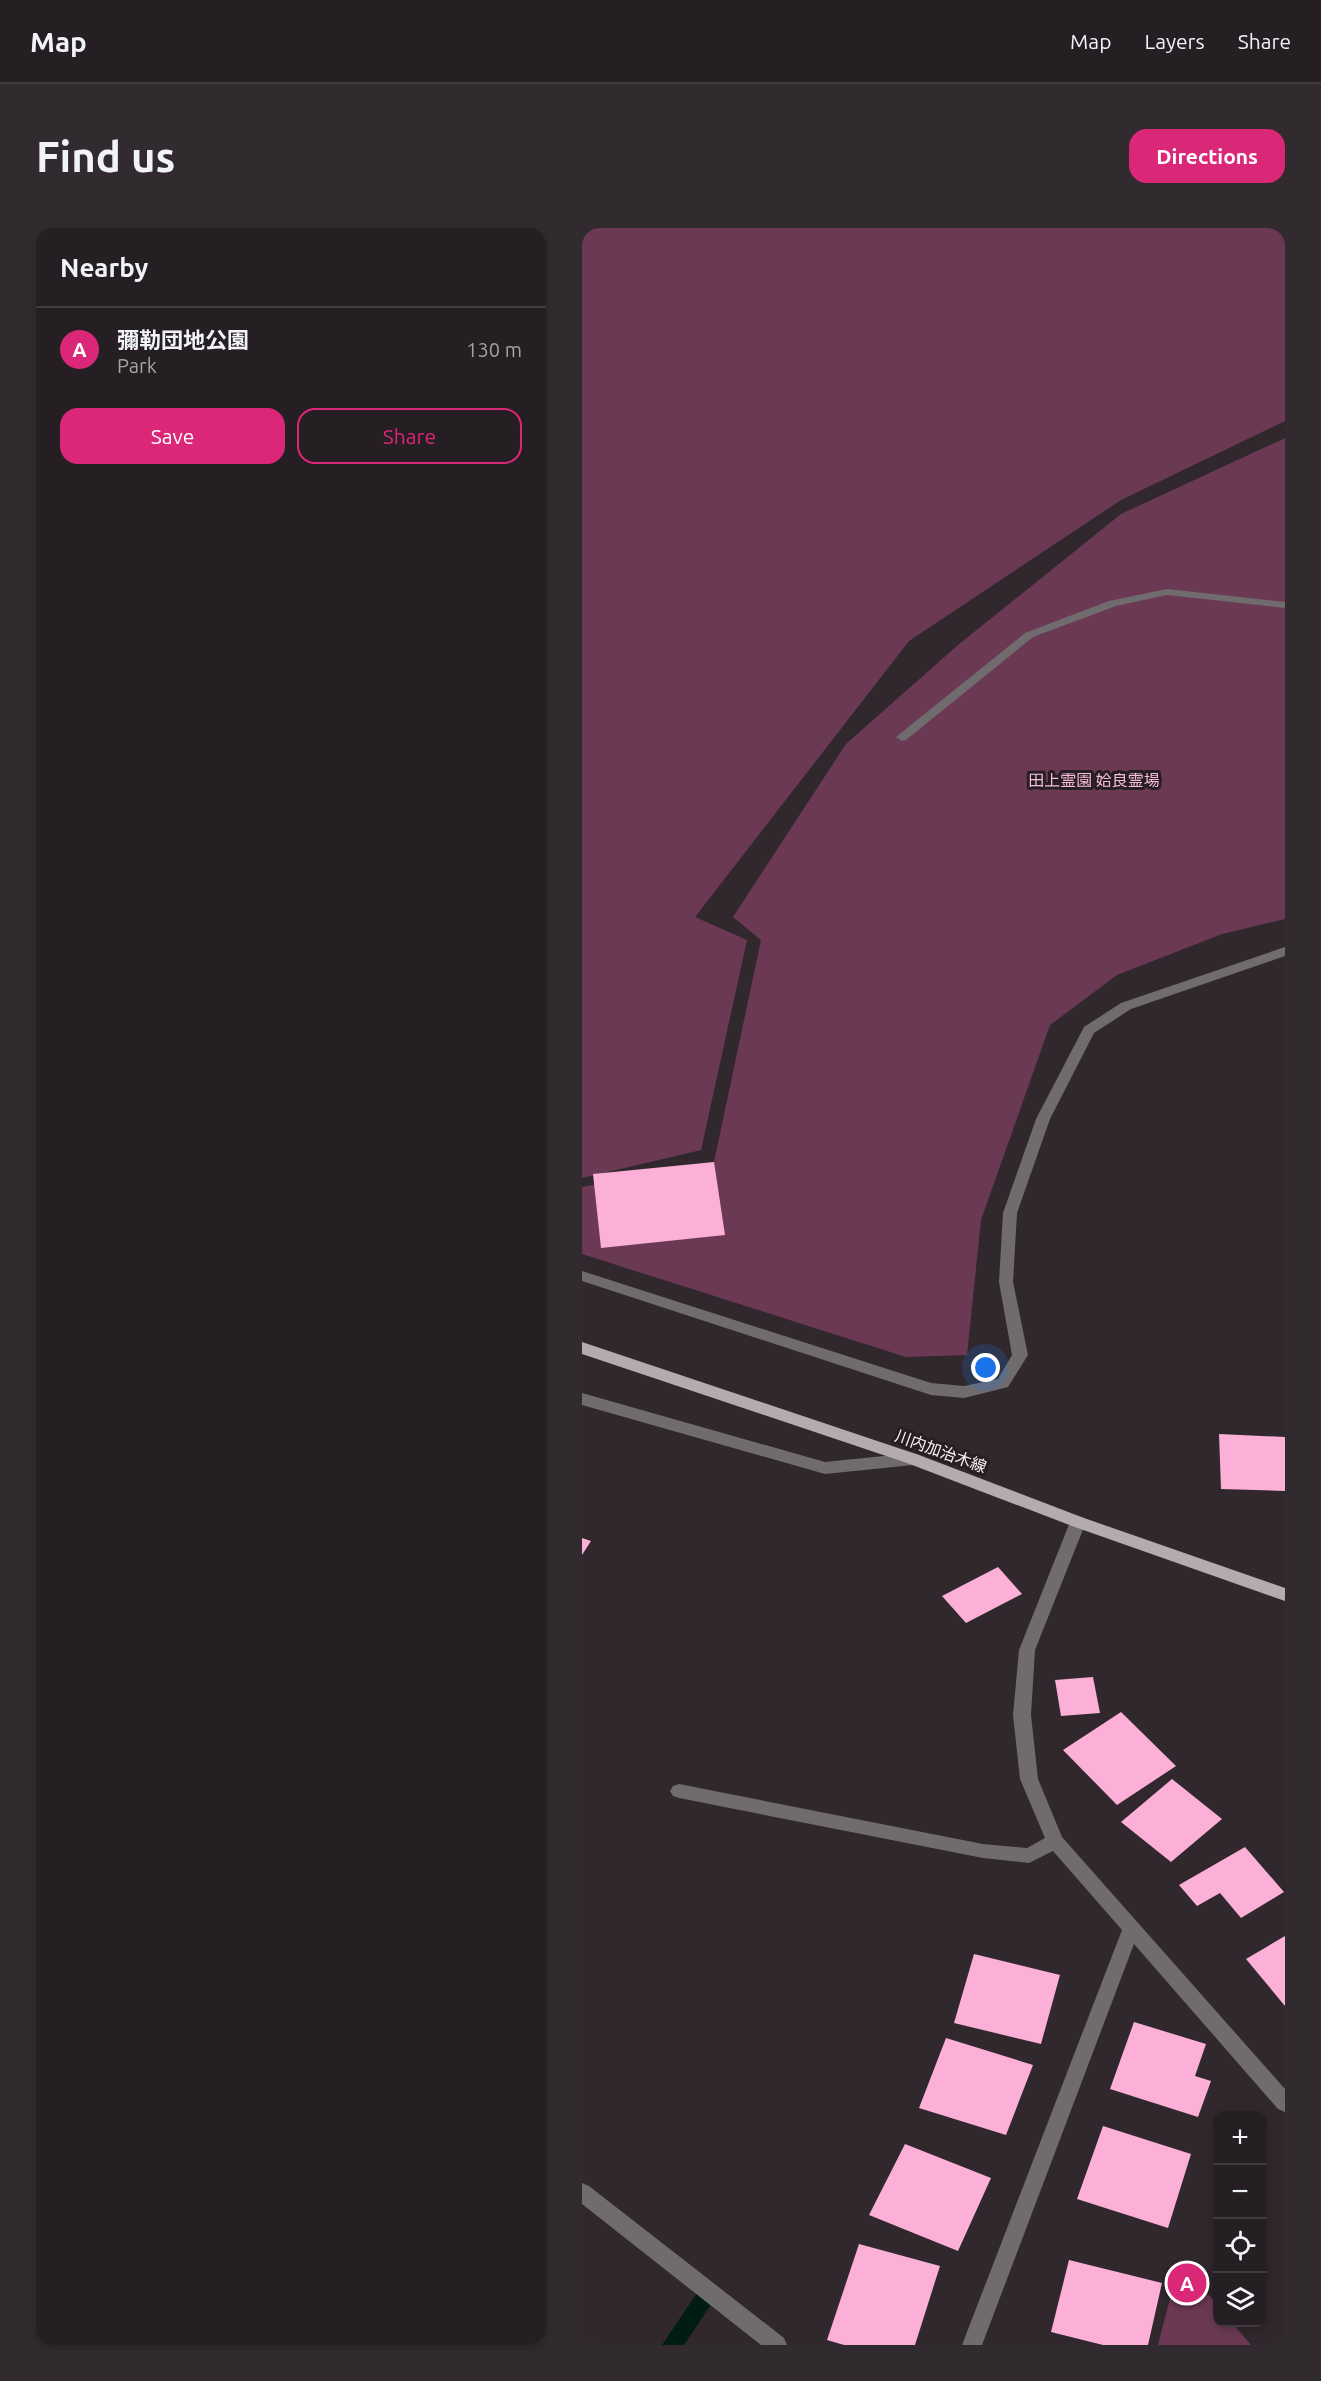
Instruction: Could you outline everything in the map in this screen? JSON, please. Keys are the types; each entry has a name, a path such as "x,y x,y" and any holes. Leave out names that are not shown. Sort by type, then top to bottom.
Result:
{"main road":[{"name":"川内加治木線","path":"582,1348 913,1459 1078,1522 1285,1595"}],"street":[{"path":"902,737 1029,635 1113,603 1167,592 1285,605"},
{"path":"582,1276 931,1389 964,1392 1003,1383 1020,1355 1006,1282 1010,1213 1043,1119 1089,1030 1126,1006 1285,951"},
{"path":"582,1399 825,1468 913,1459"},
{"path":"1078,1522 1027,1650 1022,1715 1029,1779 1055,1841 1285,2103"},
{"path":"679,1791 983,1851 1029,1856 1055,1841"},
{"path":"972,2345 1131,1929"},
{"path":"582,2192 777,2345"}],"green space":[{"path":"582,228 1285,228 1285,421 1121,500 909,641 695,917 747,940 701,1150 582,1178"},
{"name":"田上霊園 姶良霊場","path":"1285,438 1285,919 1222,934 1117,975 1050,1025 981,1220 967,1355 906,1357 582,1254 582,1187 714,1162 761,940 733,917 846,744 958,645 1121,514"},
{"path":"1180,2260 1213,2300 1213,2327 1235,2327 1251,2345 1158,2345"}],"building":[{"path":"714,1162 725,1235 601,1248 593,1174"},
{"path":"1219,1434 1285,1437 1285,1491 1221,1489"},
{"path":"582,1538 591,1541 582,1555"},
{"path":"998,1567 1022,1594 966,1623 942,1596"},
{"path":"1093,1677 1100,1713 1061,1716 1055,1680"},
{"path":"1121,1712 1176,1766 1117,1805 1063,1750"},
{"path":"1172,1779 1222,1819 1171,1862 1121,1822"},
{"path":"1245,1847 1284,1892 1241,1918 1220,1893 1197,1906 1179,1885"},
{"path":"1285,1936 1285,2006 1246,1959"},
{"path":"974,1954 1060,1975 1041,2044 954,2023"},
{"path":"1134,2022 1206,2044 1195,2076 1211,2081 1198,2117 1110,2089"},
{"path":"946,2038 1033,2065 1006,2135 919,2108"},
{"path":"1103,2126 1191,2154 1168,2228 1077,2199"},
{"path":"905,2144 991,2178 958,2251 869,2215"},
{"path":"859,2244 940,2266 915,2345 844,2345 827,2340"},
{"path":"1069,2260 1162,2283 1148,2345 1103,2345 1051,2332"}],"waterway":[{"path":"672,2345 704,2300"}],"place":[{"name":"彌勒団地公園","path":"1187,2283"}]}
